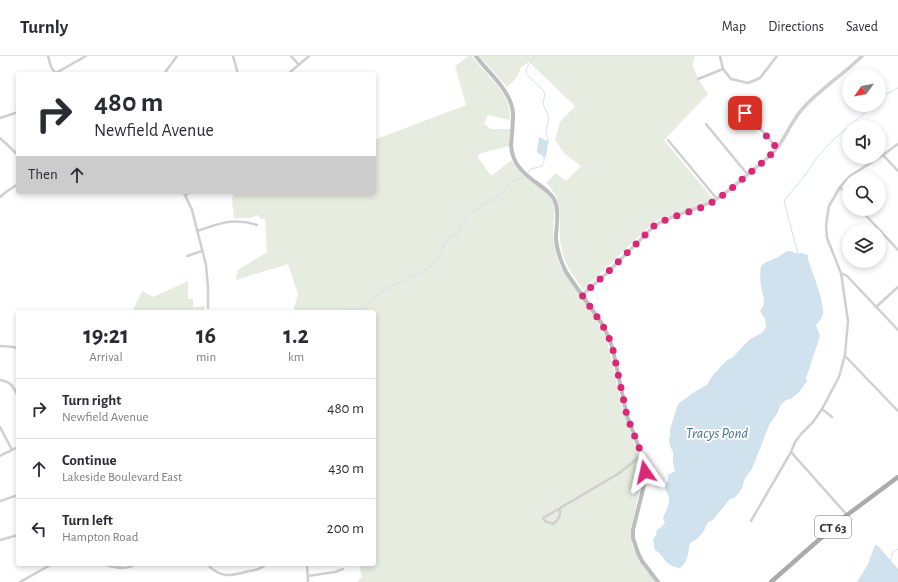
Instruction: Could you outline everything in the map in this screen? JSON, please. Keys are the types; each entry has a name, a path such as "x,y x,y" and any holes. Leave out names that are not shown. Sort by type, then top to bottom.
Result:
{"main road":[{"path":"476,56 499,83 509,98 513,113 511,145 512,155 517,165 524,173 548,192 554,199 557,209 556,239 562,263 566,272 602,324 609,338 627,416 644,462 644,485 633,530 633,538 642,561 658,582"},
{"name":"CT 63","path":"771,582 847,515 898,477"}],"street":[{"path":"48,56 51,67 55,72"},
{"path":"59,72 86,56"},
{"path":"165,72 177,56"},
{"path":"233,56 237,72"},
{"path":"291,56 299,65"},
{"path":"290,72 309,56"},
{"path":"720,56 723,69 731,79 748,83 760,78 777,56"},
{"path":"582,295 661,221 706,206 727,192 777,148 796,117 812,99 862,56"},
{"path":"698,79 723,69"},
{"path":"0,118 16,113"},
{"path":"741,113 748,115 777,148"},
{"path":"706,124 748,174"},
{"path":"0,138 16,153"},
{"path":"668,140 717,199"},
{"path":"886,153 898,144"},
{"path":"886,158 898,171"},
{"path":"751,521 791,452 798,437 813,422 822,409 839,377 845,355 848,321 841,273 827,238 826,225 829,206 840,188 850,176 869,164"},
{"path":"0,197 16,185"},
{"path":"184,194 192,210 206,265 208,308"},
{"path":"866,216 898,250"},
{"path":"197,231 231,221 246,222 256,225"},
{"path":"187,256 202,251"},
{"path":"841,273 847,276 898,330"},
{"path":"876,307 898,286"},
{"path":"0,346 16,348"},
{"path":"845,355 898,411"},
{"path":"0,380 6,381 14,388 16,392"},
{"path":"822,409 832,417"},
{"path":"0,427 12,450"},
{"path":"0,456 16,448"},
{"path":"791,452 847,515"},
{"path":"560,508 560,516 558,521 554,524 545,521 543,518 560,508 618,474 642,455"},
{"path":"0,500 16,496"},
{"path":"0,540 16,536"},
{"path":"20,582 48,566"},
{"path":"112,566 123,568 133,566"},
{"path":"208,566 214,571 232,576 264,566"},
{"path":"307,566 308,582"},
{"path":"308,576 335,572 343,569"}],"shaded area":[{"path":"469,56 472,56 497,85 507,100 510,120 488,115 484,124 491,129 510,129 509,146 482,153 477,156 491,176 512,160 519,171 541,187 550,197 554,215 553,233 555,250 559,263 595,318 607,341 623,411 641,461 642,476 632,526 632,544 640,560 656,582 357,582 362,577 359,566 376,566 376,310 294,310 298,294 288,264 236,280 238,270 267,252 265,219 261,219 257,215 250,218 234,218 232,198 234,194 376,194 376,139 466,105 455,66"},
{"path":"479,56 695,56 692,63 697,77 708,94 664,140 713,199 701,205 654,222 583,290 568,267 563,256 560,241 559,208 553,191 546,183 556,173 566,181 581,166 565,154 555,140 560,122 575,106 529,62 521,67 517,77 507,87"},
{"path":"188,281 188,299 193,299 193,307 205,306 204,310 133,310 142,291 153,297"}],"water":[{"path":"539,137 549,142 545,158 537,152"},
{"name":"Tracys Pond","path":"790,251 808,255 808,260 818,287 823,309 822,317 816,325 820,336 806,378 807,381 799,392 791,399 786,400 780,406 777,414 770,423 752,469 745,478 739,493 734,498 730,499 713,520 708,522 699,537 690,543 687,557 683,566 680,568 675,567 668,563 655,550 653,539 656,535 657,529 665,523 663,518 669,502 668,495 663,486 668,481 668,475 675,471 673,452 669,440 670,429 678,404 694,392 707,385 713,375 727,360 732,358 749,340 763,332 766,327 765,319 760,311 764,304 760,281 761,266"},
{"path":"875,545 879,547 898,569 898,582 857,582 868,564"}],"waterway":[{"path":"535,56 526,69 526,74 545,93 543,104 549,117 546,131 548,142"},
{"path":"886,94 898,88"},
{"path":"798,254 784,201 806,174 818,156 833,140 866,112"},
{"path":"528,173 531,169 542,166 544,155"},
{"path":"345,310 365,307 370,304 381,292 431,266 438,258 448,239 458,234 464,221 470,214 499,196 513,181 524,178"},
{"path":"890,561 893,552 898,549"}],"route":[{"path":"645,472 642,455 627,416 609,338 602,324 582,295 607,273 654,226 661,221 706,206 727,192 777,148 745,113"}]}
